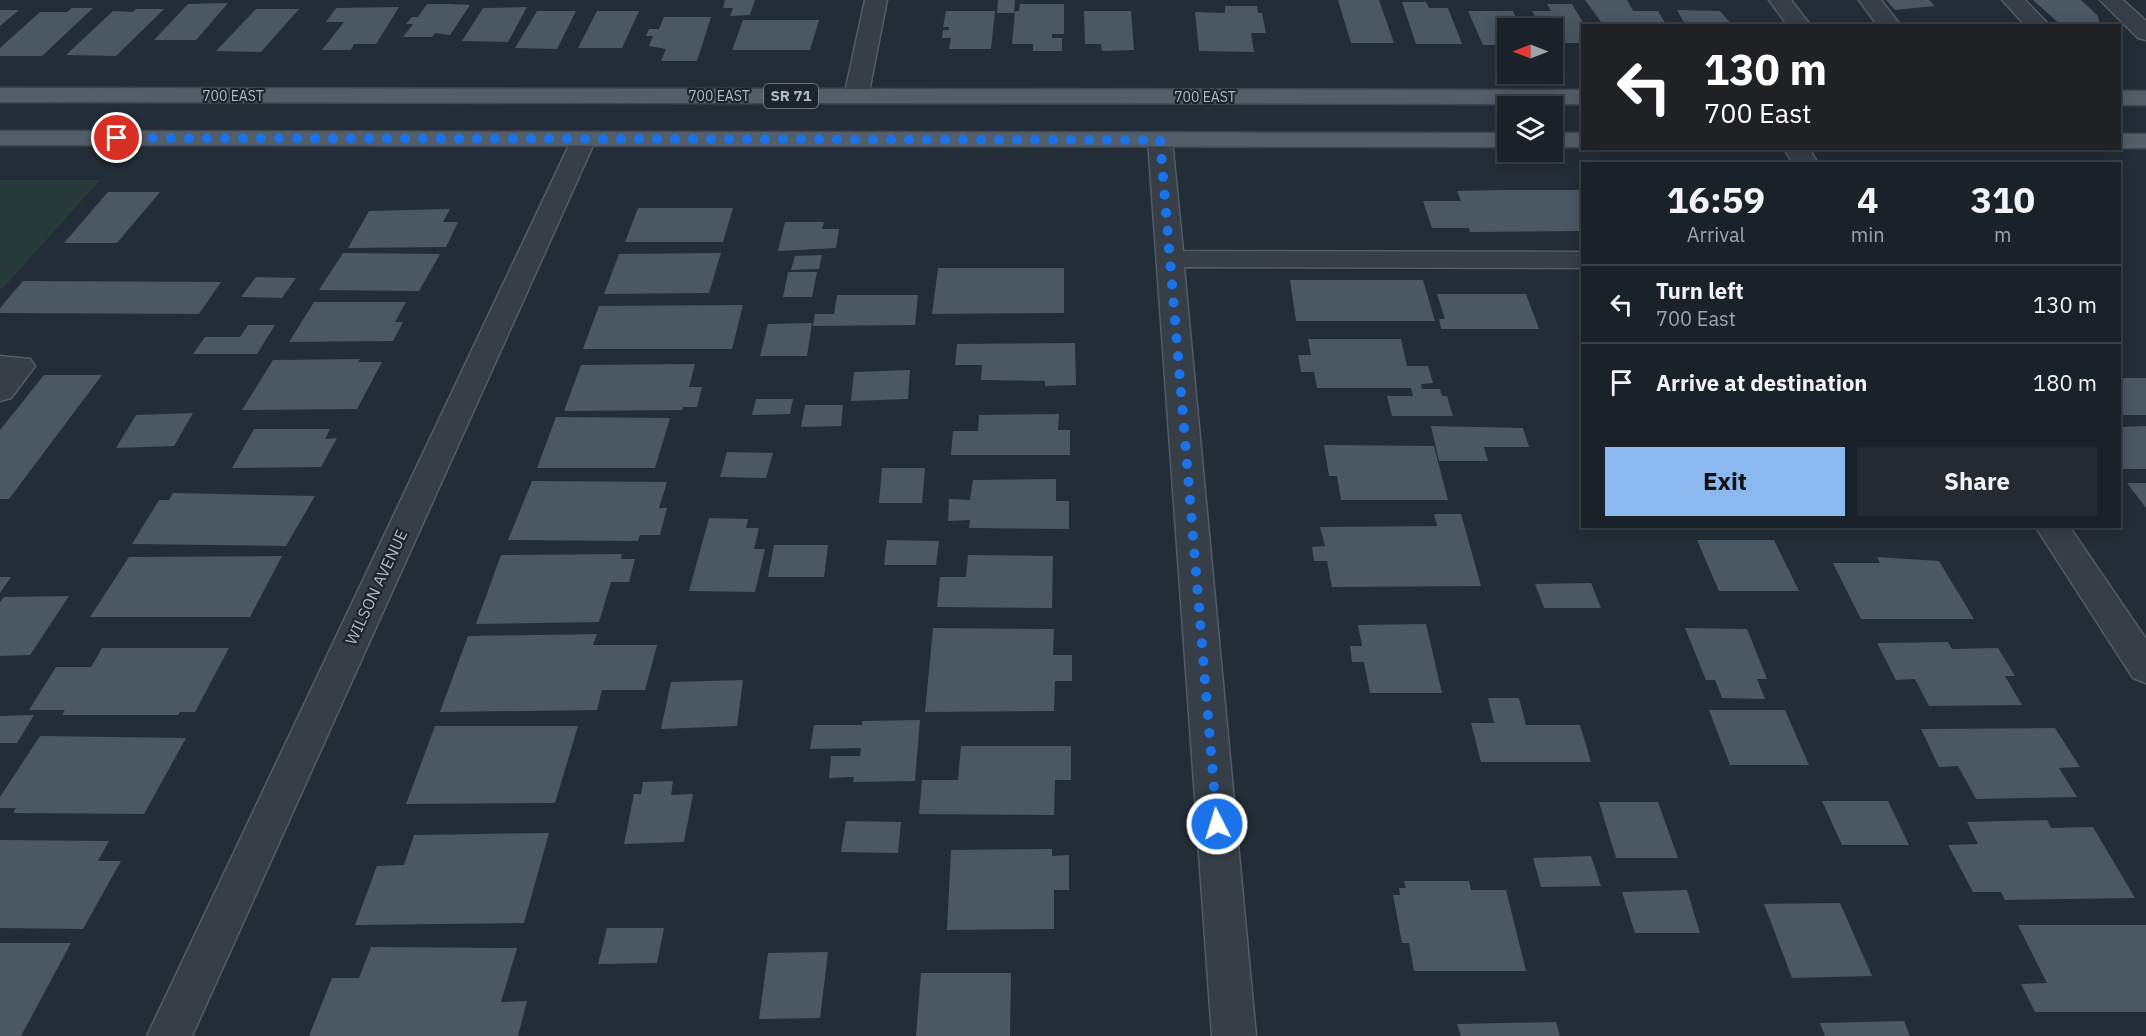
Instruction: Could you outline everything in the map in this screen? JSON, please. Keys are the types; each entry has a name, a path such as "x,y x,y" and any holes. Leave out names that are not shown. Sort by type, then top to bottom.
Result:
{"main road":[{"name":"700 EAST","path":"0,95 1581,97"},
{"path":"2121,98 2146,98"},
{"path":"0,138 1497,140"},
{"path":"1563,140 1581,140"},
{"path":"2121,141 2146,141"}],"street":[{"path":"856,96 876,0"},
{"path":"1780,0 1798,24"},
{"path":"1870,0 1888,24"},
{"path":"2013,0 2036,24"},
{"path":"2111,0 2140,42"},
{"name":"WILSON AVENUE","path":"169,1036 584,139"},
{"path":"1160,140 1234,1036"},
{"path":"1170,259 1581,261"},
{"path":"0,366 20,366 0,391"},
{"path":"2052,528 2146,668"}],"green space":[{"path":"0,180 100,180 3,288 0,288"}],"building":[{"path":"725,0 755,0 750,15 730,16 733,8 723,8"},
{"path":"998,0 1015,0 1014,13 997,13"},
{"path":"1338,0 1379,0 1394,43 1351,43"},
{"path":"1585,0 1627,0 1633,11 1658,11 1666,24 1603,24"},
{"path":"1886,0 1929,0 1935,6 1895,10"},
{"path":"2033,0 2081,0 2098,16 2100,24 2060,24"},
{"path":"1402,2 1426,2 1429,8 1448,8 1462,44 1416,44"},
{"path":"228,3 196,40 154,40 188,4"},
{"path":"427,4 470,5 450,35 435,33 432,37 403,37 413,24 406,24 412,17 418,17"},
{"path":"1020,4 1064,4 1064,34 1052,34 1052,38 1062,38 1062,51 1033,51 1033,44 1012,44 1015,11 1019,11"},
{"path":"1547,4 1572,4 1584,24 1581,24 1581,43 1563,43 1563,18 1536,18 1532,11 1551,11"},
{"path":"1225,6 1257,6 1258,13 1262,13 1266,33 1251,33 1254,52 1199,51 1195,12 1225,13"},
{"path":"399,7 376,44 354,44 351,50 322,50 344,22 326,22 336,8"},
{"path":"527,7 508,42 462,41 483,8"},
{"path":"72,8 93,8 42,56 0,56 0,48 40,12 67,12"},
{"path":"136,9 164,9 116,56 66,55 113,11 133,12"},
{"path":"256,9 299,9 261,52 216,51"},
{"path":"0,10 19,10 0,26"},
{"path":"1677,10 1720,11 1731,24 1685,24"},
{"path":"537,11 576,11 557,49 515,48"},
{"path":"597,11 639,11 622,48 578,48"},
{"path":"946,11 995,11 991,49 949,49 951,38 942,38 943,30 949,30 949,27 943,27"},
{"path":"1084,11 1131,11 1134,50 1102,51 1101,44 1085,44"},
{"path":"1468,11 1513,11 1516,18 1497,18 1497,45 1483,45"},
{"path":"664,17 711,17 697,61 661,61 666,49 649,46 653,36 646,36 649,29 659,29"},
{"path":"743,20 819,20 810,50 732,50"},
{"path":"1581,190 1581,231 1470,232 1469,228 1432,228 1423,201 1461,201 1457,191"},
{"path":"108,192 160,192 117,243 64,243"},
{"path":"638,208 733,208 723,242 625,242"},
{"path":"450,209 443,222 458,222 446,247 348,248 369,211"},
{"path":"785,222 824,222 822,229 839,229 836,248 778,251"},
{"path":"343,253 440,254 419,291 319,290"},
{"path":"721,253 709,293 604,294 619,254"},
{"path":"822,255 819,269 791,270 795,256"},
{"path":"938,268 1064,268 1064,313 932,314"},
{"path":"788,272 817,272 812,297 783,297"},
{"path":"256,277 296,278 282,298 241,297"},
{"path":"1290,280 1423,280 1435,321 1296,321"},
{"path":"23,281 221,282 199,314 0,313 0,308"},
{"path":"1437,294 1526,294 1539,329 1441,329 1439,319 1445,319"},
{"path":"837,295 918,295 915,325 813,326 815,314 834,314"},
{"path":"314,302 406,302 395,322 403,322 393,341 289,342"},
{"path":"743,305 732,349 583,349 599,306"},
{"path":"812,323 807,356 760,356 768,324"},
{"path":"248,325 275,325 257,354 193,354 205,337 240,337"},
{"path":"1308,339 1401,339 1407,366 1428,366 1433,383 1421,384 1422,389 1440,389 1442,396 1447,396 1453,416 1392,416 1387,396 1413,396 1411,388 1317,388 1314,372 1301,372 1298,355 1311,355"},
{"path":"1075,343 1076,385 1045,386 1045,381 981,380 982,365 955,365 957,344"},
{"path":"360,359 358,362 382,362 357,409 242,410 273,360"},
{"path":"695,364 689,387 702,387 697,407 683,407 682,410 564,411 581,365"},
{"path":"910,370 908,399 851,401 854,372"},
{"path":"44,375 102,375 9,499 0,499 0,430"},
{"path":"2121,378 2146,378 2146,415 2121,415"},
{"path":"756,399 793,399 790,414 752,415"},
{"path":"805,405 843,405 841,426 801,427"},
{"path":"193,413 174,446 116,448 136,415"},
{"path":"1059,414 1058,430 1070,430 1070,455 951,455 953,431 978,431 979,415"},
{"path":"556,417 670,418 655,468 537,468"},
{"path":"1431,426 1523,428 1529,447 1484,447 1488,461 1439,461"},
{"path":"2146,426 2146,469 2121,469 2121,427"},
{"path":"254,429 330,429 325,439 337,438 321,467 232,468"},
{"path":"1324,445 1434,446 1448,500 1341,500 1337,476 1329,476"},
{"path":"727,452 773,453 766,478 720,477"},
{"path":"882,468 925,468 922,503 879,503"},
{"path":"1056,479 1056,501 1069,501 1069,529 969,528 970,520 948,521 949,499 970,500 973,480"},
{"path":"532,481 667,482 659,508 667,508 660,535 640,535 638,541 508,540"},
{"path":"2127,483 2146,483 2146,508"},
{"path":"173,493 315,496 286,546 132,544 159,500 169,500"},
{"path":"1434,514 1461,514 1481,586 1332,587 1327,561 1314,561 1312,547 1325,546 1320,527 1437,526"},
{"path":"709,518 748,519 746,528 759,528 754,549 765,549 755,592 689,591"},
{"path":"887,540 939,541 936,565 884,565"},
{"path":"1697,540 1774,540 1799,591 1719,591"},
{"path":"774,545 828,545 824,577 768,577"},
{"path":"622,554 621,559 635,559 629,582 611,582 599,622 476,624 501,555"},
{"path":"968,555 1053,556 1052,608 937,607 940,577 966,577"},
{"path":"282,556 250,617 90,617 129,557"},
{"path":"1877,557 1939,561 1974,619 1861,619 1833,563 1880,563"},
{"path":"0,577 11,577 0,593"},
{"path":"1591,583 1601,608 1544,608 1535,584"},
{"path":"69,596 30,655 0,656 0,602 4,597"},
{"path":"1426,624 1442,693 1370,693 1364,662 1352,662 1350,646 1362,646 1358,625"},
{"path":"933,628 1054,629 1053,655 1072,655 1072,681 1055,681 1054,711 925,712"},
{"path":"1685,628 1747,629 1767,679 1757,679 1765,699 1722,698 1715,680 1706,680"},
{"path":"597,634 593,645 657,645 645,690 602,690 597,710 440,712 468,636"},
{"path":"1948,642 1952,649 1998,648 2015,676 2005,676 2022,705 1929,706 1915,679 1896,680 1877,643"},
{"path":"102,648 229,648 195,712 180,712 178,715 62,715 65,710 29,710 56,667 91,667"},
{"path":"743,680 737,726 661,729 671,682"},
{"path":"1488,698 1519,698 1526,725 1580,725 1591,762 1481,762 1471,723 1494,723"},
{"path":"1709,710 1785,710 1809,765 1730,765"},
{"path":"34,715 17,743 0,743 0,716"},
{"path":"920,720 915,781 853,782 854,777 829,778 831,756 860,756 861,748 810,749 814,725 862,725 862,721"},
{"path":"435,726 578,726 555,803 406,804"},
{"path":"2055,728 2080,767 2059,768 2077,797 1976,799 1958,766 1939,767 1921,729"},
{"path":"40,736 186,738 144,814 13,813 16,808 0,808 0,797"},
{"path":"961,746 1071,746 1071,780 1055,780 1054,815 919,814 922,780 958,780"},
{"path":"673,781 671,795 693,794 684,842 624,844 634,794 641,794 643,782"},
{"path":"1822,801 1888,801 1909,845 1842,845"},
{"path":"1599,802 1658,802 1678,858 1616,858"},
{"path":"2047,820 2051,828 2093,827 2135,898 2005,900 2001,892 1973,892 1948,845 1978,844 1967,822"},
{"path":"846,821 901,822 898,853 841,852"},
{"path":"549,833 524,923 355,925 377,866 404,865 414,835"},
{"path":"0,840 109,841 98,861 121,861 83,929 0,928"},
{"path":"1052,849 1052,856 1069,855 1069,890 1054,890 1054,929 947,930 951,850"},
{"path":"1591,856 1601,886 1541,887 1533,858"},
{"path":"1404,881 1469,881 1471,890 1506,890 1526,971 1414,971 1409,943 1402,943 1393,895 1400,895 1399,888 1406,888"},
{"path":"1687,890 1700,933 1635,933 1622,892"},
{"path":"1840,903 1872,976 1792,978 1764,904"},
{"path":"2018,925 2146,925 2146,1012 2035,1012 2021,984 2047,983"},
{"path":"607,928 664,928 657,963 598,964"},
{"path":"0,943 71,943 21,1036 0,1036"},
{"path":"371,947 517,948 501,1002 527,1001 518,1036 309,1036 332,978 359,978"},
{"path":"828,952 820,1018 759,1019 768,953"},
{"path":"921,973 1011,973 1010,1036 916,1036"},
{"path":"1904,1021 1910,1036 1825,1036 1820,1023"},
{"path":"1556,1022 1560,1036 1461,1036 1457,1024"}],"route":[{"path":"117,138 1160,140 1217,824"}]}
